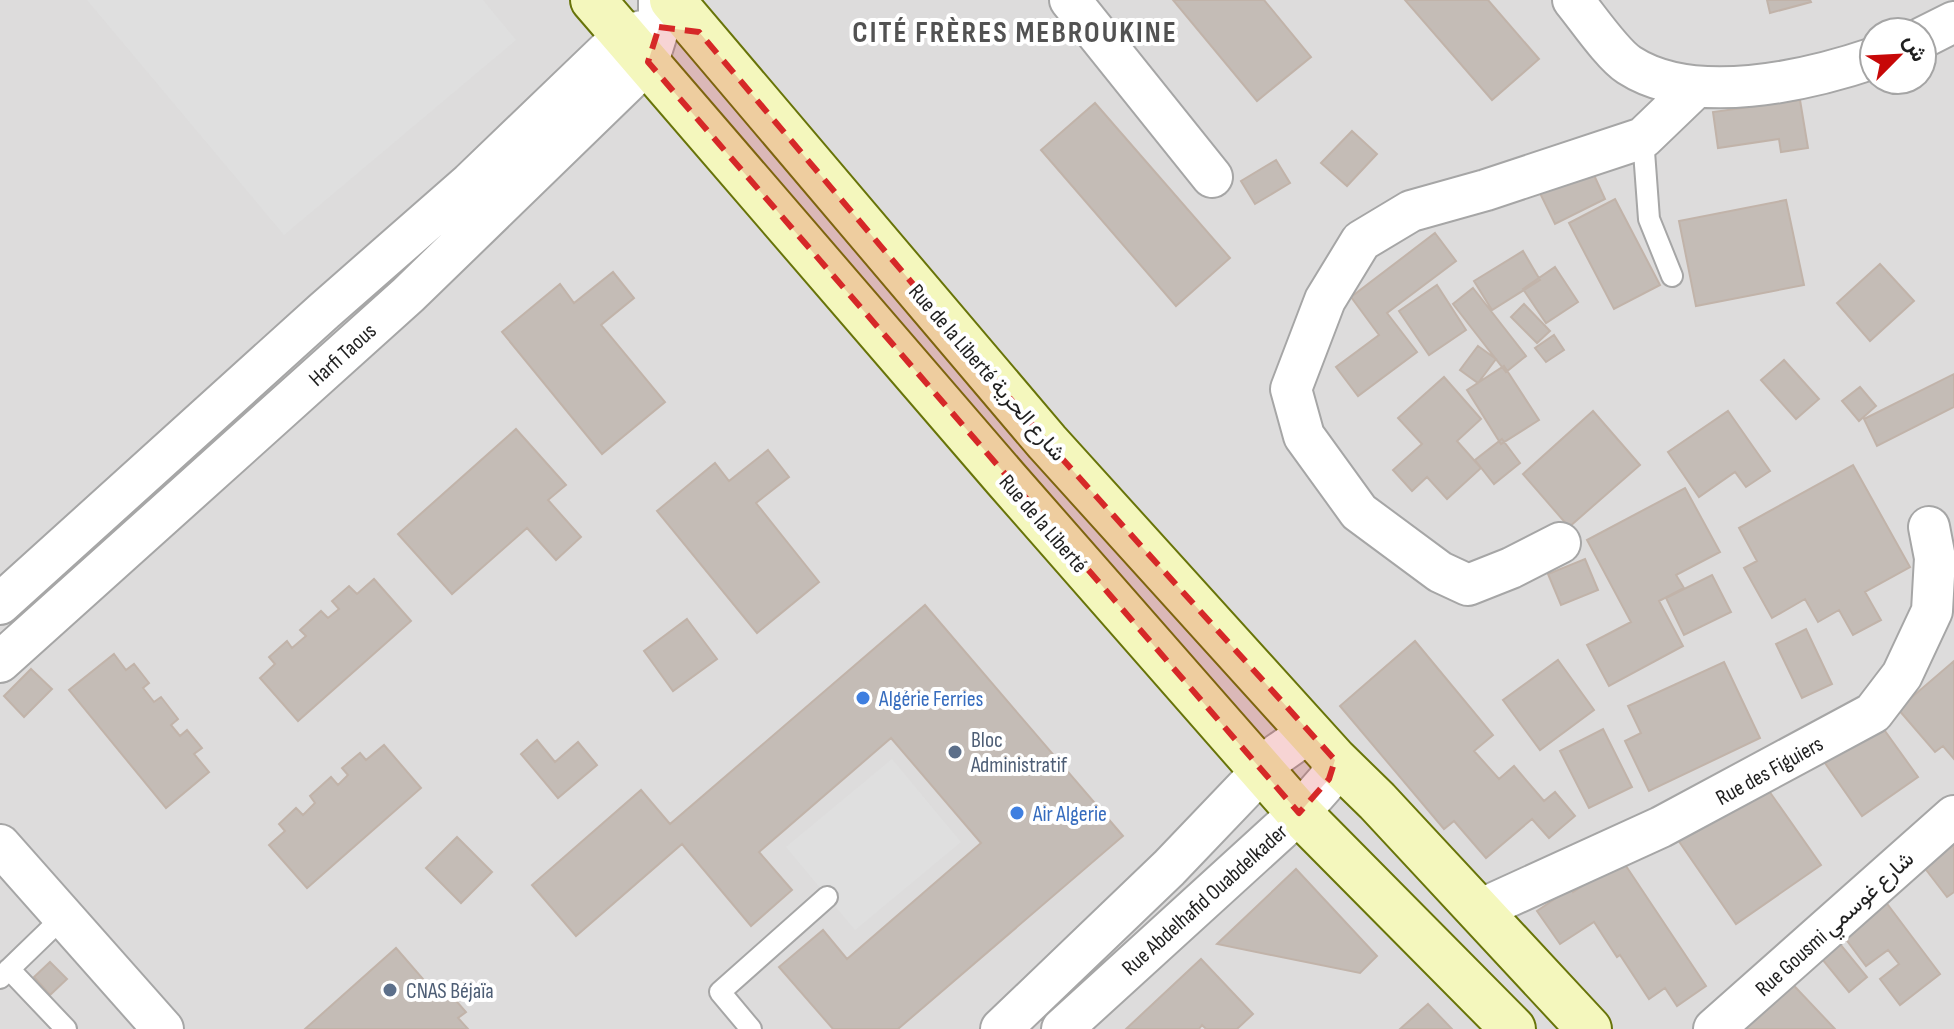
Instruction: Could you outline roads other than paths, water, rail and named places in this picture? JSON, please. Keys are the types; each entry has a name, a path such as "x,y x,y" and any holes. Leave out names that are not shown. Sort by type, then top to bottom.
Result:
{"main road":[{"name":"Rue de la Liberté","path":"593,0 660,26 985,455 1299,813 1513,1029"},
{"name":"Rue de la Liberté شارع الحرية","path":"660,26 1047,442 1324,748"},
{"path":"1324,748 1589,1029"}],"street":[{"path":"1070,0 1212,177"},
{"path":"1573,0 1627,64 1654,78 1695,88 1787,82 1858,63"},
{"name":"Harfi Taous","path":"0,604 470,183 660,26"},
{"name":"Harfi Taous","path":"0,662 408,295 660,26"},
{"path":"1560,543 1468,585 1440,572 1359,512 1304,436 1291,389 1325,300 1361,241 1411,211 1486,190 1643,138 1695,88"},
{"name":"Rue des Figuiers","path":"1479,910 1661,827 1873,713 1902,675 1932,611 1935,558 1929,527"},
{"name":"Rue Abdelhafid Ouabdelkader","path":"1001,1029 1169,868 1278,754 1298,740 1324,748 1329,779 1299,813 1062,1029"},
{"name":"Rue Gousmi شارع غوسمي","path":"1714,1029 1954,816"},
{"path":"0,845 163,1029"}],"lane":[{"path":"1643,138 1649,219 1672,276"},
{"path":"751,1029 720,992 827,897"},
{"path":"63,917 5,973 66,1029"}],"place":[{"name":"Algérie Ferries","path":"863,698"},
{"name":"Bloc Administratif","path":"955,752"},
{"name":"Air Algerie","path":"1017,813"},
{"name":"CNAS Béjaïa","path":"390,990"}],"district":[{"name":"CITÉ FRÈRES MEBROUKINE","path":"1015,32"}]}
